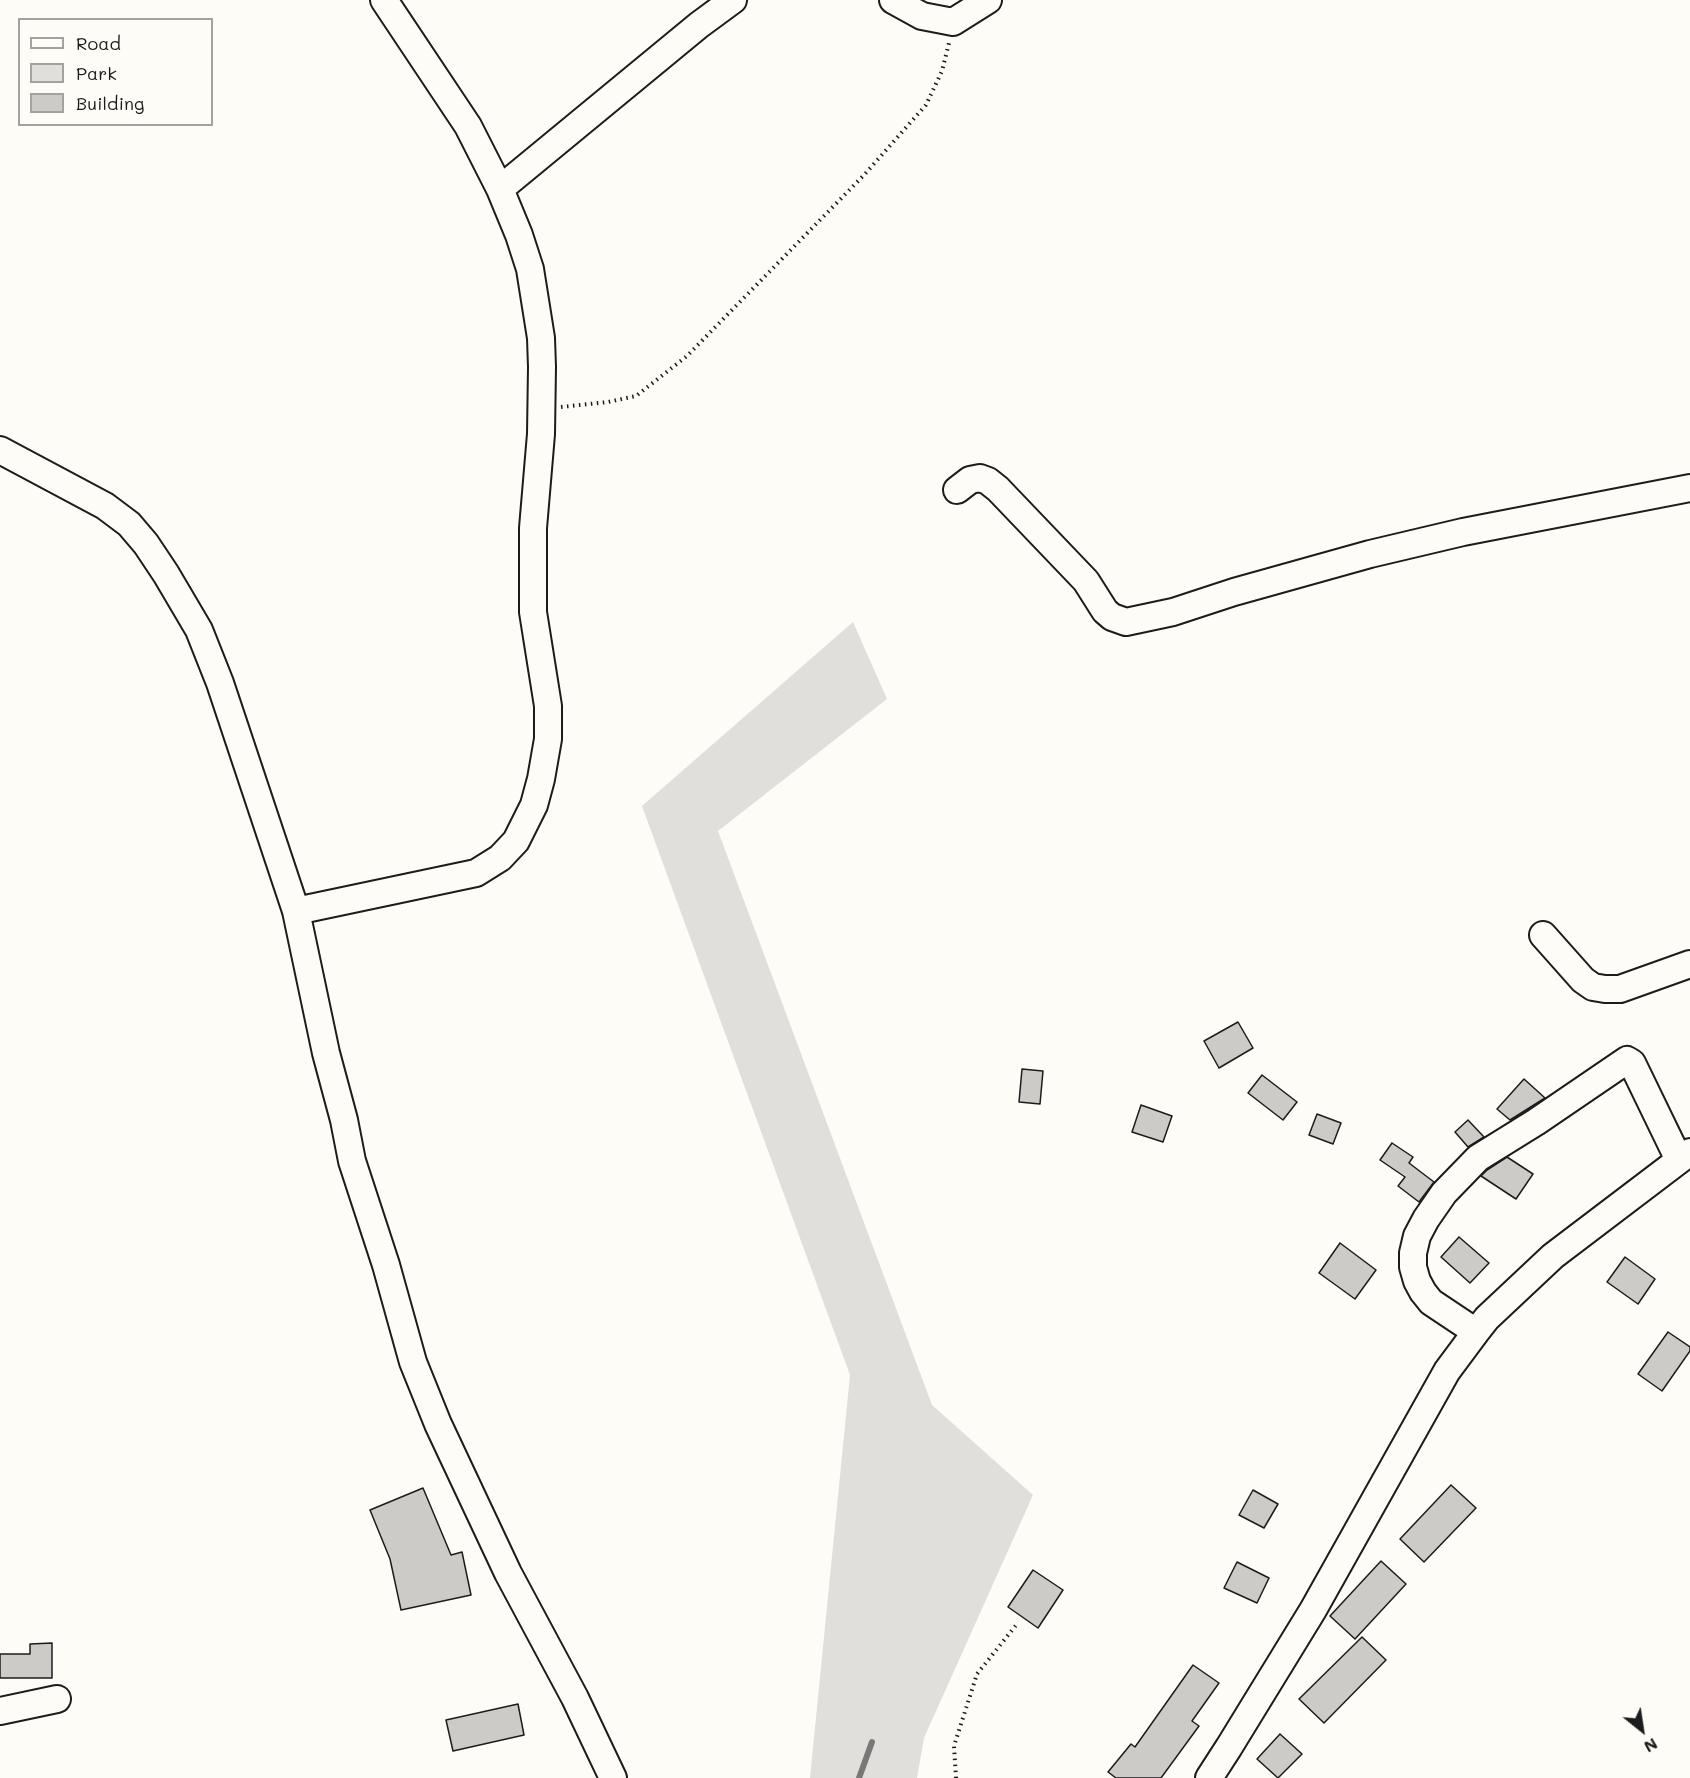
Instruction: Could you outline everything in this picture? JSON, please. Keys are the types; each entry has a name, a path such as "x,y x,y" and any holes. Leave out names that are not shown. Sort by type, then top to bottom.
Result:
{"street":[{"path":"296,911 476,873 500,858 522,831 534,805 548,739 548,706 533,603 533,528 541,434 542,367 541,338 530,269 500,189 462,117 384,0"},
{"path":"500,189 701,12 733,0"},
{"path":"893,0 922,16 953,22 988,0"},
{"path":"0,450 105,506 129,524 166,574 199,630 211,656 296,911 352,1161 386,1265 413,1362 438,1424 508,1573 575,1698 613,1778"},
{"path":"957,490 970,480 980,478 988,481 1086,581 1105,611 1112,617 1126,622 1173,612 1272,581 1416,543 1690,488"},
{"path":"1543,934 1583,980 1593,987 1620,989 1690,964"},
{"path":"1209,1778 1313,1610 1447,1371 1476,1332 1510,1295 1553,1256 1685,1156 1632,1063 1627,1060 1478,1158 1444,1193 1426,1219 1417,1236 1413,1253 1413,1267 1417,1281 1431,1302 1476,1332"},
{"path":"0,1712 57,1699"}],"path":[{"path":"540,410 608,402 636,396 687,356 865,174 926,105 942,71 953,22"},
{"path":"956,1778 954,1746 977,1674 1017,1624"}],"green space":[{"path":"853,622 887,699 718,831 932,1405 1033,1495 924,1738 917,1778 810,1778 850,1375 642,806"}],"building":[{"path":"1238,1022 1253,1048 1219,1068 1204,1041"},
{"path":"1022,1069 1043,1071 1040,1104 1019,1102"},
{"path":"1262,1075 1297,1102 1283,1120 1248,1093"},
{"path":"1524,1079 1545,1098 1510,1120 1497,1109"},
{"path":"1141,1105 1172,1116 1163,1142 1132,1132"},
{"path":"1317,1114 1341,1123 1333,1144 1309,1135"},
{"path":"1468,1120 1484,1137 1468,1147 1455,1132"},
{"path":"1392,1143 1413,1157 1409,1163 1434,1182 1419,1202 1398,1186 1405,1177 1380,1160"},
{"path":"1507,1157 1533,1174 1516,1199 1481,1176"},
{"path":"1459,1237 1489,1263 1470,1283 1441,1257"},
{"path":"1340,1243 1376,1270 1355,1299 1319,1273"},
{"path":"1625,1257 1655,1279 1638,1304 1607,1282"},
{"path":"1668,1332 1690,1347 1690,1351 1662,1391 1638,1374"},
{"path":"1451,1485 1476,1508 1424,1562 1400,1539"},
{"path":"423,1488 451,1555 462,1552 471,1595 401,1610 390,1559 370,1510"},
{"path":"1253,1490 1278,1504 1264,1528 1239,1515"},
{"path":"1381,1561 1406,1584 1355,1639 1330,1616"},
{"path":"1237,1562 1269,1578 1257,1603 1224,1588"},
{"path":"1033,1570 1063,1590 1038,1628 1008,1607"},
{"path":"1362,1637 1386,1660 1324,1723 1299,1699"},
{"path":"52,1643 52,1678 0,1678 0,1654 30,1654 30,1644"},
{"path":"1193,1665 1219,1683 1192,1721 1199,1726 1161,1778 1116,1778 1108,1772 1131,1744 1135,1747"},
{"path":"518,1704 524,1735 453,1751 446,1720"},
{"path":"1280,1734 1302,1754 1278,1778 1257,1759"}],"waterway":[{"path":"859,1778 872,1742"}]}
